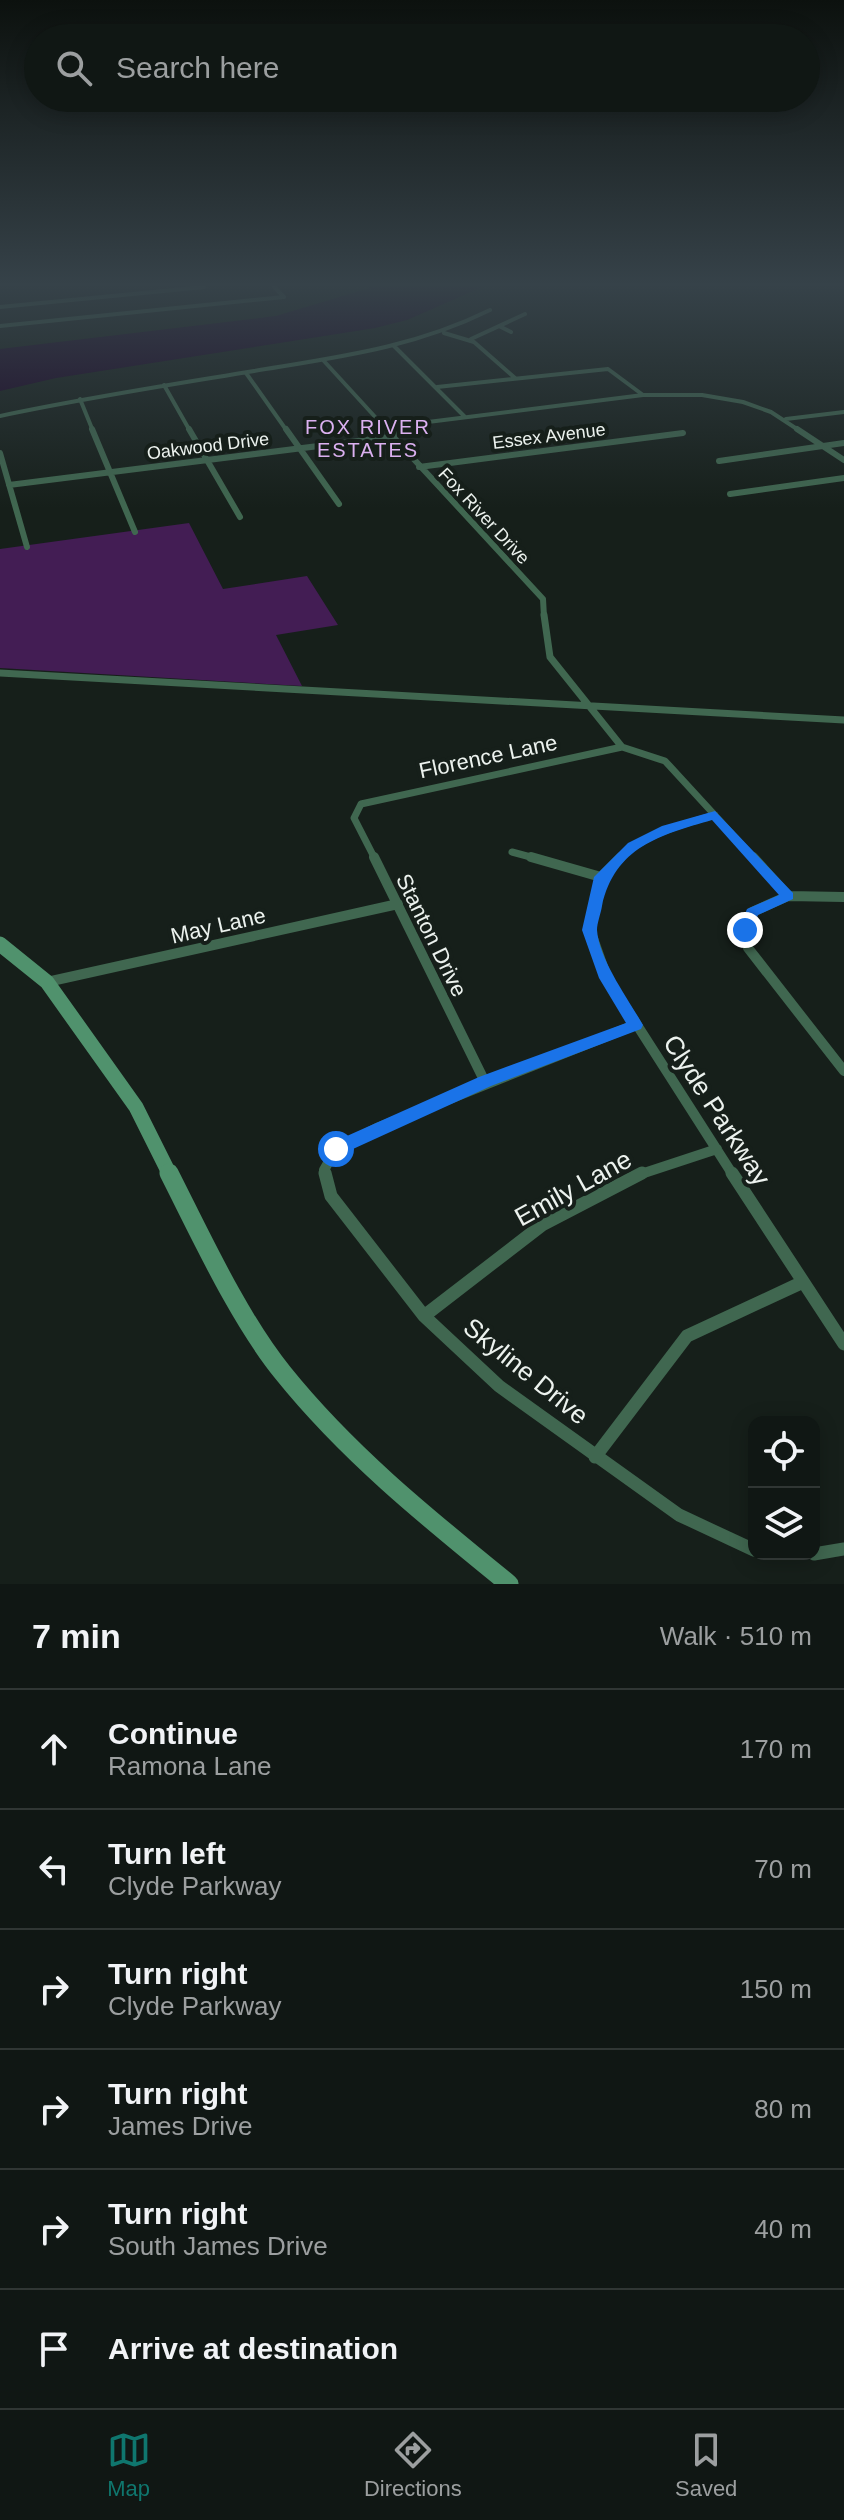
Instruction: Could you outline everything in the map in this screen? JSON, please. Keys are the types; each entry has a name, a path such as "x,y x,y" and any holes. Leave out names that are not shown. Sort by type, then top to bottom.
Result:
{"main road":[{"path":"0,944 47,982 136,1107 219,1271 281,1371 336,1433 400,1494 509,1584"}],"street":[{"path":"0,416 80,399 318,361"},
{"name":"Fox River Drive","path":"324,361 390,437 543,599 547,621 543,641 550,657 622,747"},
{"path":"410,361 465,417"},
{"path":"496,361 515,378"},
{"path":"437,387 608,369 643,395"},
{"path":"246,373 339,504"},
{"path":"164,385 240,517"},
{"name":"Oakwood Drive","path":"9,485 390,437 412,424 643,395 725,398 752,404 785,420 844,460"},
{"path":"80,399 135,532"},
{"path":"785,420 844,412"},
{"name":"Essex Avenue","path":"419,467 683,433"},
{"path":"719,461 844,443"},
{"path":"0,453 27,547"},
{"path":"730,494 844,478"},
{"path":"0,673 844,720"},
{"path":"622,747 665,761 788,896"},
{"name":"Florence Lane","path":"361,804 385,796 622,747"},
{"name":"Stanton Drive","path":"361,804 354,818 485,1082"},
{"path":"512,852 601,877 633,846 667,829 715,815"},
{"name":"Clyde Parkway","path":"601,877 590,930 607,978 844,1344"},
{"path":"844,897 788,896 752,912 745,930 748,948 844,1071"},
{"name":"May Lane","path":"47,982 398,904"},
{"path":"485,1082 635,1025"},
{"name":"Skyline Drive","path":"485,1082 336,1149 324,1170 331,1196 424,1316 499,1386 679,1515 748,1547"},
{"name":"Emily Lane","path":"424,1316 542,1225 647,1170 717,1149"},
{"path":"595,1457 687,1336 803,1282"},
{"path":"820,1553 844,1549"}],"shaded area":[{"path":"0,361 165,361 56,378 0,391"},
{"path":"189,523 223,589 307,576 338,625 276,635 302,686 0,668 0,549"}],"district":[{"name":"FOX RIVER ESTATES","path":"368,438"}],"route":[{"path":"336,1149 485,1082 635,1025 607,978 590,930 601,877 633,846 667,829 715,815 788,896 752,912 745,930"}]}
